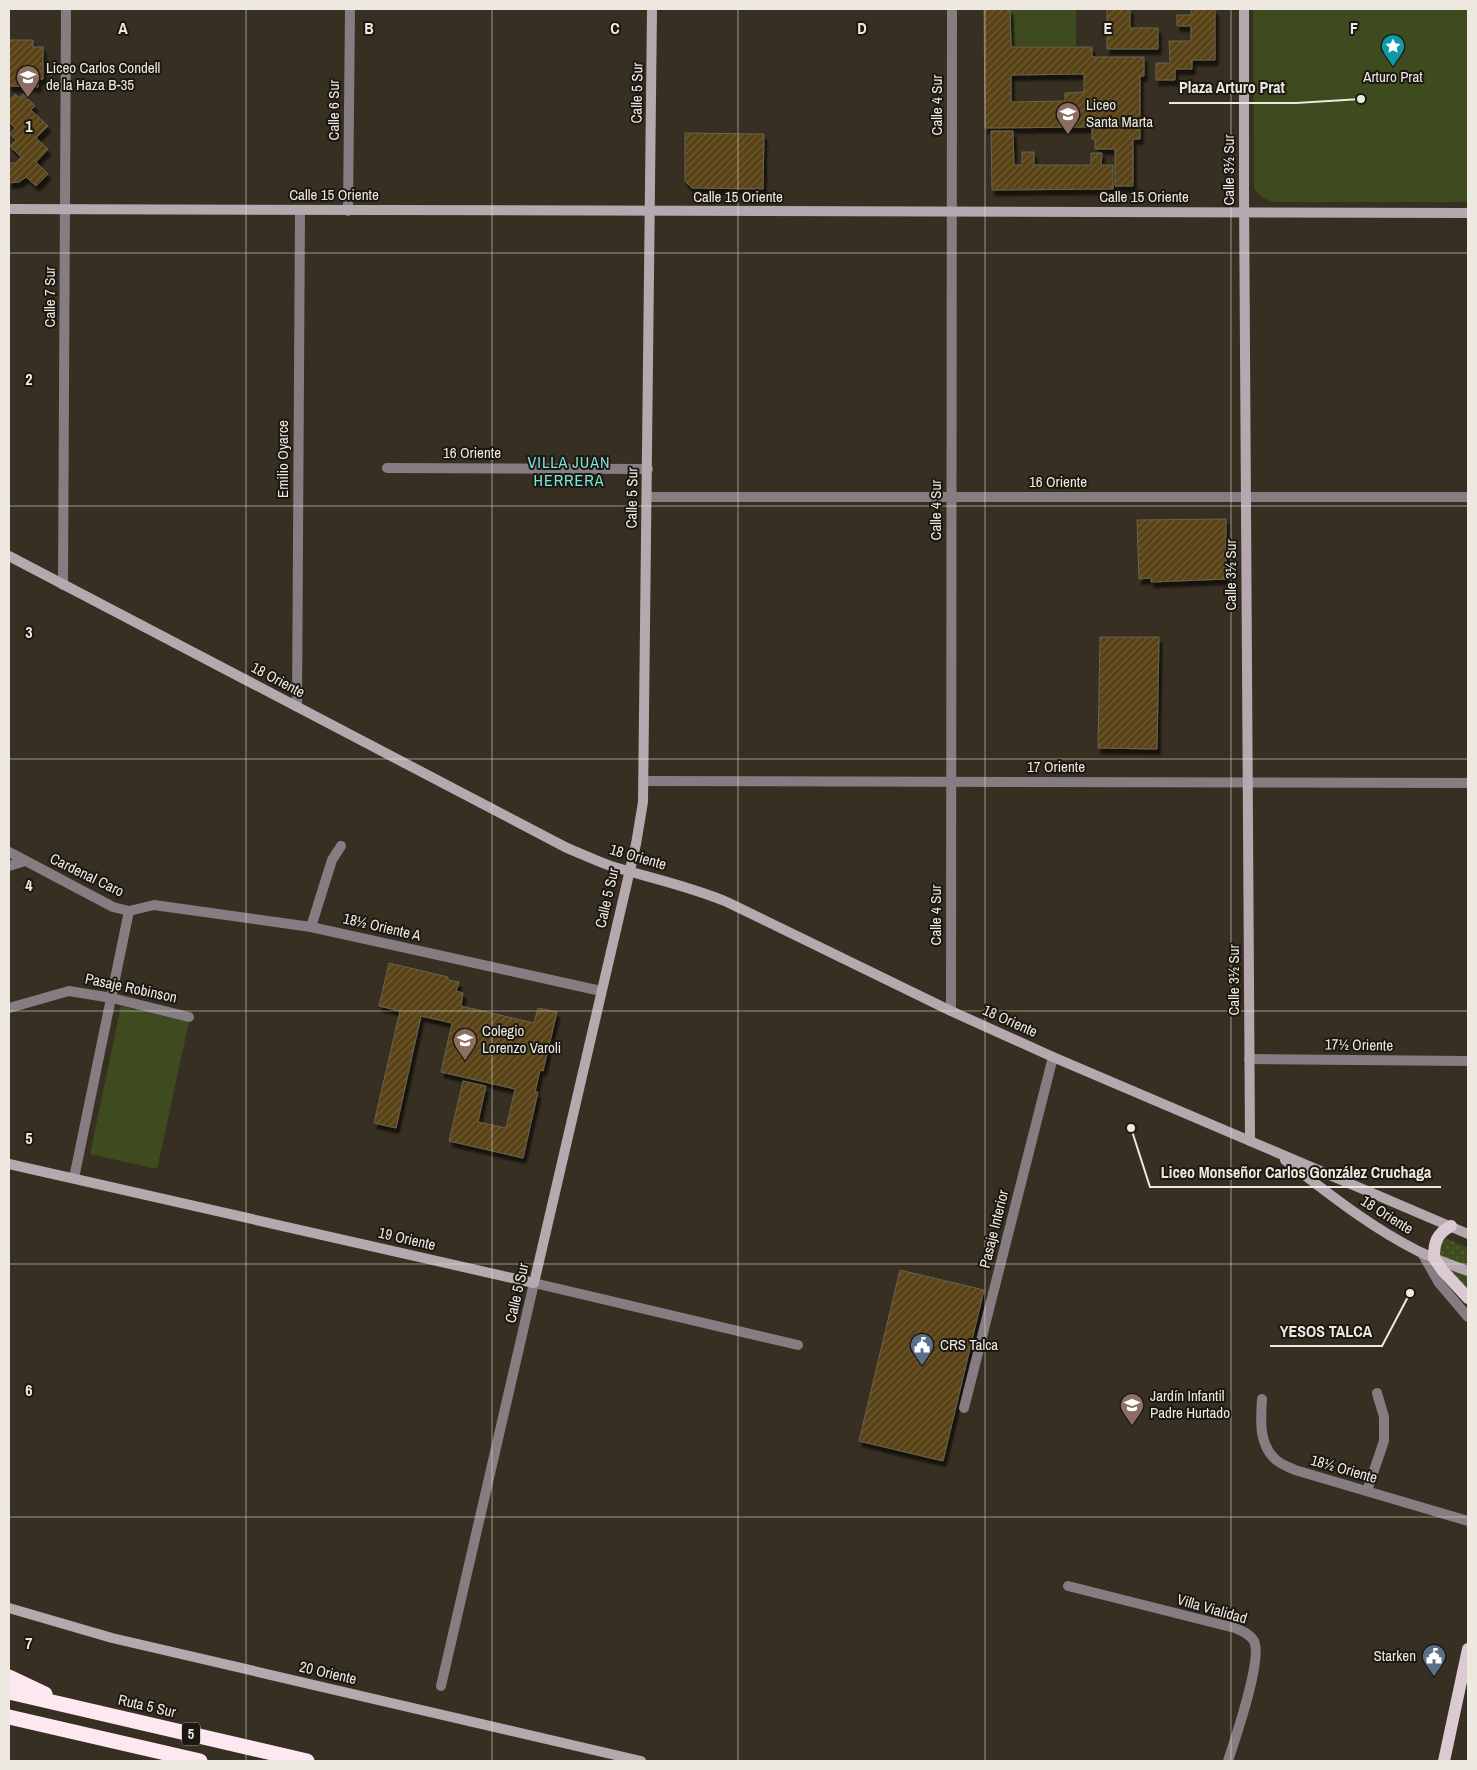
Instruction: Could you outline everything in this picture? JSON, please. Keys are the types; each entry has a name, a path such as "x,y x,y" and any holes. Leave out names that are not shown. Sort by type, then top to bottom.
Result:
{"highway":[{"path":"9,1677 74,1707"},
{"name":"Ruta 5 Sur","path":"9,1692 307,1761"},
{"name":"5","path":"9,1716 200,1761"},
{"path":"9,1721 37,1723"}],"main road":[{"path":"1451,1226 1444,1230 1436,1239 1434,1258 1443,1271 1468,1298"},
{"path":"1444,1761 1468,1649"}],"street":[{"name":"Calle 7 Sur","path":"63,585 66,9"},
{"name":"Calle 6 Sur","path":"348,210 350,9"},
{"name":"Calle 5 Sur","path":"441,1686 640,822 644,781 652,9"},
{"name":"Calle 4 Sur","path":"951,1011 952,9"},
{"name":"Calle 3½ Sur","path":"1244,9 1250,1141"},
{"name":"Calle 15 Oriente","path":"9,209 1468,214"},
{"name":"Emilio Oyarce","path":"298,707 300,210"},
{"name":"16 Oriente","path":"387,468 648,469"},
{"name":"16 Oriente","path":"648,497 1468,497"},
{"name":"18 Oriente","path":"9,556 567,848 629,871 701,891 727,902 951,1011 1468,1234"},
{"name":"17 Oriente","path":"644,781 1468,784"},
{"path":"311,927 332,860 341,846"},
{"name":"Cardenal Caro","path":"9,852 114,907 130,911 154,905"},
{"path":"9,866 25,861"},
{"name":"18½ Oriente A","path":"154,905 311,927 602,992"},
{"path":"74,1178 130,911"},
{"name":"Pasaje Robinson","path":"9,1008 69,991 112,998 189,1017"},
{"name":"Pasaje Interior","path":"964,1408 1053,1056"},
{"name":"17½ Oriente","path":"1249,1059 1468,1061"},
{"name":"18 Oriente","path":"1275,1152 1362,1219 1422,1253 1468,1271"},
{"name":"19 Oriente","path":"9,1164 798,1345"},
{"path":"1422,1253 1439,1283 1468,1317"},
{"path":"1367,1491 1384,1441 1384,1417 1376,1393"},
{"name":"18½ Oriente","path":"1262,1399 1261,1428 1266,1447 1275,1459 1295,1470 1468,1521"},
{"name":"Villa Vialidad","path":"1068,1586 1235,1628 1249,1635 1254,1640 1257,1654 1254,1671 1228,1761"},
{"name":"20 Oriente","path":"9,1608 112,1638 641,1761"}],"green space":[{"path":"1010,9 1076,9 1076,46 1010,46"},
{"path":"1253,9 1468,9 1468,202 1274,202 1258,194 1254,189"},
{"path":"121,1006 189,1022 157,1169 90,1154"},
{"path":"1445,1238 1468,1248 1468,1290 1439,1262 1440,1242"}],"building":[{"path":"984,9 1010,9 1011,47 1092,47 1092,57 1144,57 1144,76 1140,76 1140,139 1133,139 1133,186 1115,186 1115,149 1095,149 1095,139 1092,139 1092,127 985,128","holes":["1084,74 1084,92 1065,93 1065,101 1011,102 1011,75"]},
{"path":"1107,9 1130,9 1130,28 1158,28 1158,49 1107,49"},
{"path":"1191,9 1215,9 1215,60 1192,60 1192,69 1175,69 1175,80 1156,80 1156,63 1170,63 1169,41 1191,41 1191,26 1177,26 1177,15 1191,15"},
{"path":"9,40 33,40 33,47 43,47 43,79 38,79 38,87 9,86"},
{"path":"15,94 19,98 23,94 35,106 31,110 48,126 36,138 48,149 36,162 48,174 36,186 26,177 19,182 9,183 9,163 16,163 21,157 10,146 16,140 10,134 15,128 9,122 9,100"},
{"path":"991,131 1013,131 1014,165 1022,165 1022,152 1034,152 1034,165 1091,165 1091,153 1102,153 1101,165 1113,165 1113,189 992,190"},
{"path":"685,133 764,134 763,189 692,188 685,181"},
{"path":"1226,519 1226,579 1151,582 1151,578 1139,579 1137,520"},
{"path":"1100,637 1159,637 1157,749 1098,748"},
{"path":"389,963 448,977 448,980 459,982 456,991 463,993 461,1006 534,1023 538,1008 557,1012 543,1071 540,1070 535,1092 538,1092 523,1158 449,1141 463,1081 486,1086 478,1122 506,1128 515,1089 441,1072 452,1023 421,1016 396,1128 374,1123 400,1011 379,1006"},
{"name":"CRS Talca","path":"900,1270 984,1290 943,1461 859,1441"}],"place":[{"name":"Arturo Prat","path":"1393,67"},
{"name":"Liceo Carlos Condell de la Haza B-35","path":"28,98"},
{"name":"Plaza Arturo Prat","path":"1361,99"},
{"name":"Liceo Santa Marta","path":"1068,135"},
{"name":"Colegio Lorenzo Varoli","path":"465,1061"},
{"name":"Liceo Monseñor Carlos González Cruchaga","path":"1131,1128"},
{"name":"YESOS TALCA","path":"1410,1293"},
{"name":"CRS Talca","path":"922,1366"},
{"name":"Jardín Infantil Padre Hurtado","path":"1132,1426"},
{"name":"Starken","path":"1434,1677"}],"district":[{"name":"VILLA JUAN HERRERA","path":"569,471"}]}
